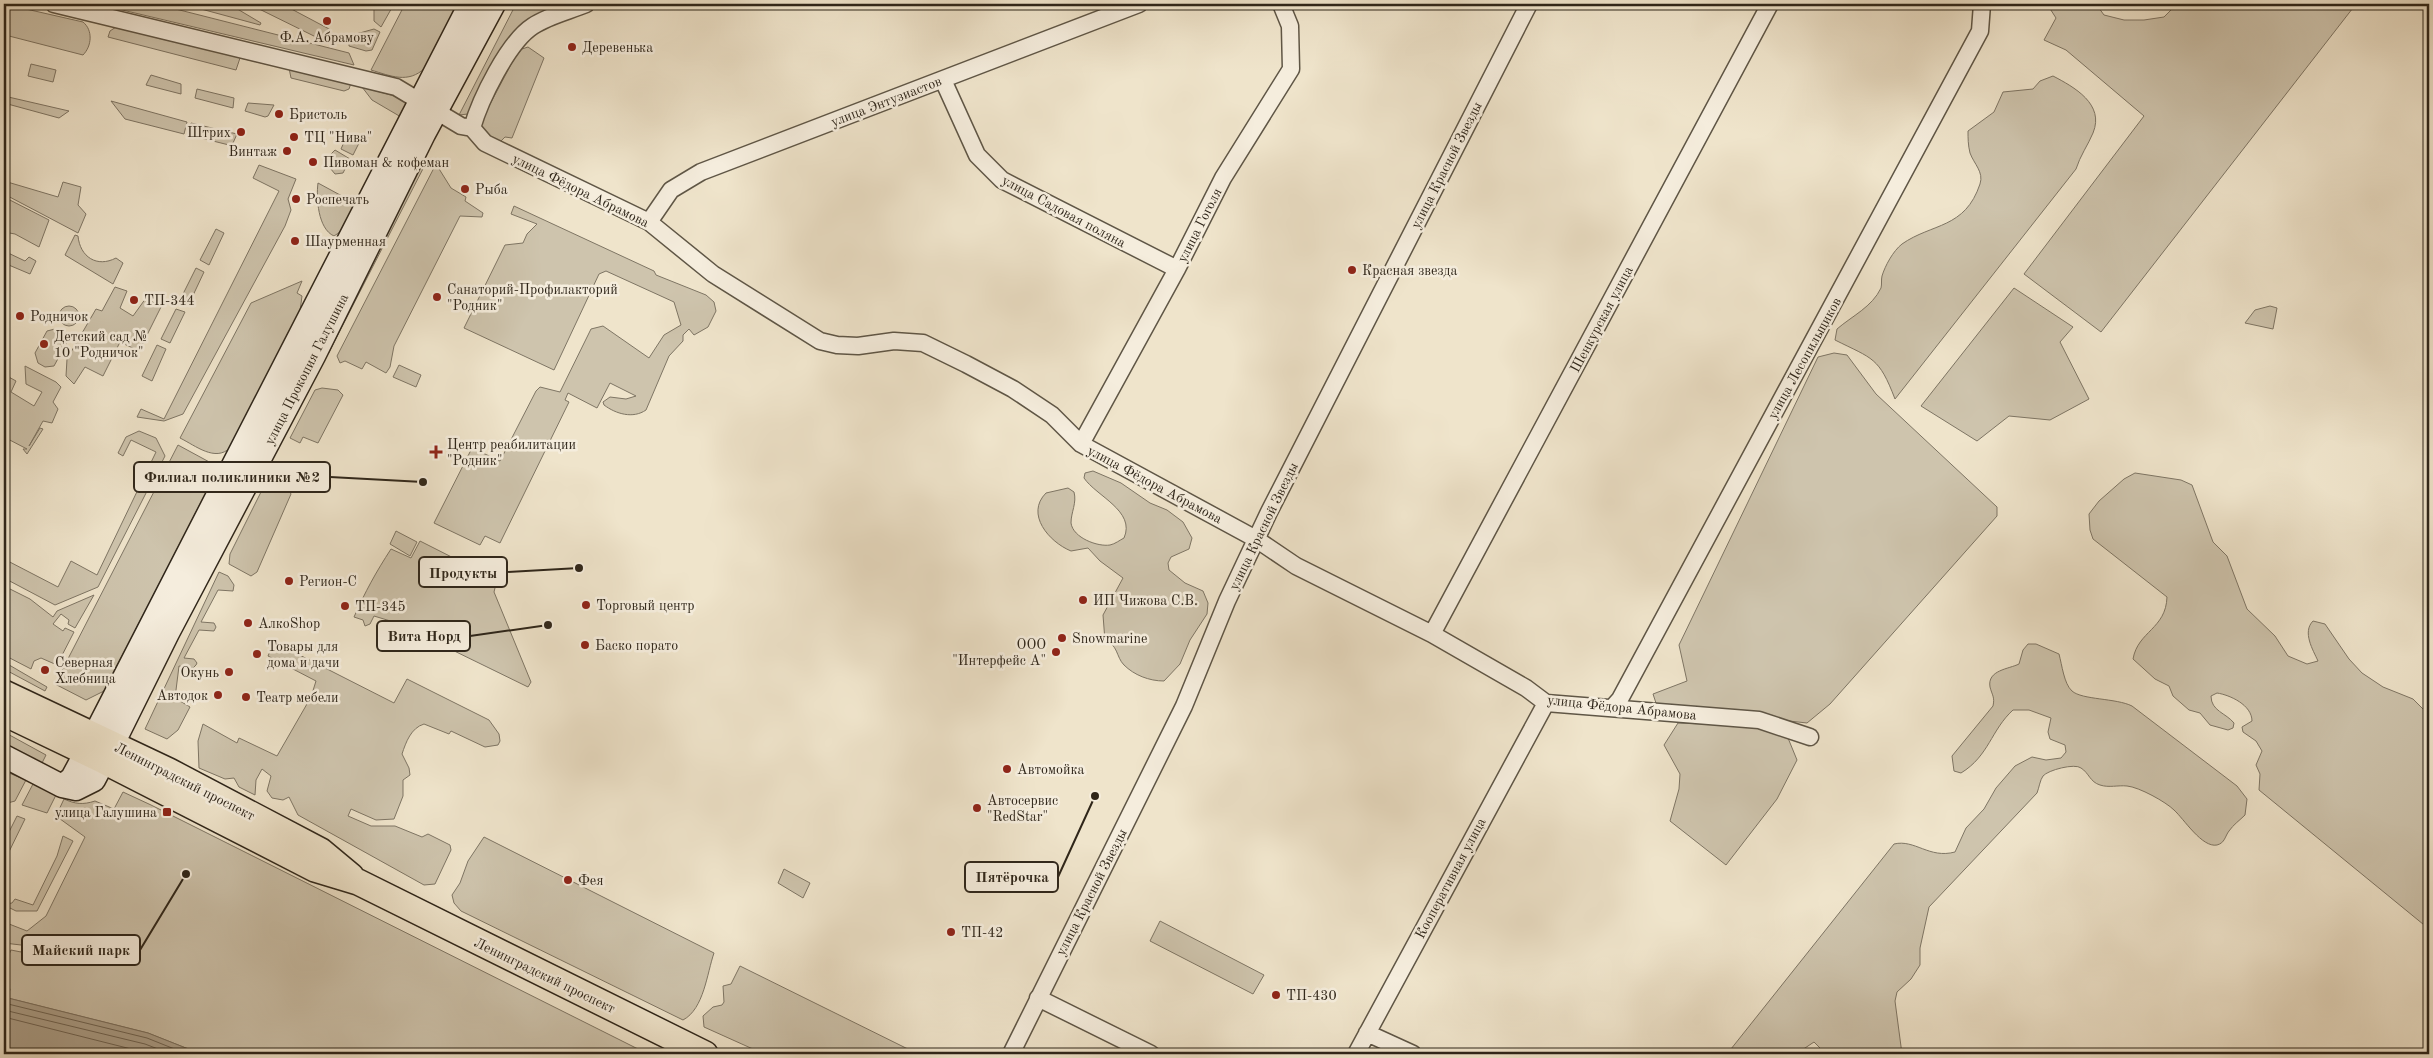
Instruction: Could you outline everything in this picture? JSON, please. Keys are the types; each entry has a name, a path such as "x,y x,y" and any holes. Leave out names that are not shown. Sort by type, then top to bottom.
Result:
{"main road":[{"name":"улица Прокопия Галушина","path":"4,756 62,786 76,789 94,780 99,748 168,633 314,356 428,106 470,4"},
{"name":"улица Прокопия Галушина","path":"428,106 494,4"},
{"name":"Ленинградский проспект","path":"4,694 99,748"},
{"name":"Ленинградский проспект","path":"4,713 99,748 321,851 358,882 705,1054"}],"street":[{"name":"улица Фёдора Абрамова","path":"54,4 396,87 461,126 472,128 485,143 649,222 713,274 820,341 837,345 858,346 894,341 922,343 1013,390 1052,415 1081,444 1256,539 1296,566 1432,634 1526,688 1546,703 1759,720 1810,737"},
{"path":"472,128 476,114 516,40 534,26 586,4"},
{"name":"улица Энтузиастов","path":"649,222 671,190 701,172 1139,4"},
{"name":"улица Гоголя","path":"1081,444 1177,269 1223,178 1291,69 1290,26 1281,4"},
{"name":"улица Красной Звезды","path":"1011,1054 1184,706 1226,601 1256,539 1529,4"},
{"name":"Шенкурская улица","path":"1432,634 1770,4"},
{"name":"улица Лесопильщиков","path":"1612,708 1620,699 1980,31 1982,4"},
{"name":"улица Садовая поляна","path":"944,80 977,155 1002,180 1177,269"},
{"name":"Кооперативная улица","path":"1356,1054 1546,703"},
{"path":"1038,998 1151,1054"},
{"path":"1367,1033 1413,1054"}],"shaded area":[{"path":"4,4 83,22 90,34 90,43 86,51 83,55 9,36 4,39"},
{"path":"97,4 156,4 349,53 354,65"},
{"path":"191,4 229,4 261,23 260,25 190,6"},
{"path":"249,4 282,4 331,30 327,38 320,39"},
{"path":"377,4 394,4 381,27 374,21 374,8"},
{"path":"405,4 458,4 425,68 419,73 412,76 399,77 371,70"},
{"path":"516,4 581,4 573,6 499,60 468,114 459,115"},
{"path":"2047,4 2096,4 2104,15 2124,20 2144,20 2164,17 2177,4 2356,4 2101,332 2024,274 2144,116 2066,50 2044,40 2056,18"},
{"path":"119,25 266,64 240,58 236,70 108,37 110,31"},
{"path":"374,29 380,32 372,50 366,51 349,46 349,36"},
{"path":"528,47 544,58 512,138 505,137 499,143 481,134 481,121 515,57 522,49"},
{"path":"31,64 56,70 53,82 28,76"},
{"path":"289,68 351,83 349,89 344,91 291,78"},
{"path":"151,75 181,84 181,94 146,85"},
{"path":"2053,76 2078,91 2091,105 2095,113 2096,123 2093,133 2076,169 1895,399 1884,375 1873,361 1835,340 1837,329 1867,306 1877,295 1881,288 1885,268 1902,244 1957,217 1974,199 1981,176 1970,153 1968,131 1994,112 2003,92 2033,89 2040,81"},
{"path":"362,87 402,98 406,103 401,117 372,100"},
{"path":"197,89 234,98 233,108 195,98"},
{"path":"4,96 69,111 59,118 4,103"},
{"path":"111,101 187,122 184,134 125,119"},
{"path":"248,103 274,105 268,116 265,117 245,111"},
{"path":"191,123 237,134 233,143 229,145 189,135"},
{"path":"348,133 361,139 353,155 341,149"},
{"path":"335,150 350,159 343,173 335,174 330,168 327,158"},
{"path":"424,157 428,159 328,354"},
{"path":"436,164 451,188 466,197 465,201 483,213 482,217 460,216 394,346 390,367 386,373 366,362 362,369 345,361 340,363 337,356"},
{"path":"259,165 296,179 288,199 291,210 285,226 183,414 164,421 137,417 141,409 164,419 279,191 253,178"},
{"path":"4,181 58,197 63,182 81,187 78,205 86,214 78,233 4,194"},
{"path":"318,183 353,202 348,222 334,236 324,227 321,220 317,197"},
{"path":"4,197 49,220 39,247 15,234 4,232"},
{"path":"514,206 654,271 656,275 706,295 714,302 716,311 708,327 694,335 689,329 683,335 683,341 669,356 646,410 641,413 625,414 614,411 604,405 603,402 610,397 626,399 636,396 610,383 597,408 568,393 565,400 569,402 500,543 485,536 480,545 434,523 472,448 500,461 536,391 540,387 560,392 591,329 603,326 649,358 664,335 681,325 674,302 606,271 599,274 554,370 464,328 505,245 523,243 527,234 537,224 511,214"},
{"path":"216,229 224,233 209,265 200,260"},
{"path":"75,235 78,236 82,250 91,259 102,262 116,258 123,263 113,284 65,255"},
{"path":"4,251 25,261 29,257 36,261 30,274 4,263"},
{"path":"196,268 204,272 188,306 179,302"},
{"path":"302,281 297,293 302,296 300,311 230,448 224,452 212,453 180,438 251,303"},
{"path":"115,287 127,291 120,308 133,316 146,298 161,307 139,351 120,342 103,376 85,367 74,384 66,376 67,359 96,309 102,311"},
{"path":"2014,288 2073,327 2060,342 2089,399 2050,420 2009,416 1977,441 1921,406"},
{"path":"69,306 76,309 79,316 76,323 69,326 62,323 59,316 62,309"},
{"path":"2270,306 2277,308 2273,329 2245,323 2255,310"},
{"path":"176,309 185,312 170,343 161,339"},
{"path":"55,329 65,334 67,342 54,366 45,367 38,363 35,353 47,331"},
{"path":"157,345 166,349 152,381 142,376"},
{"path":"1834,353 1847,355 1876,394 1997,507 1997,516 1830,704 1807,723 1657,706 1653,694 1687,681 1679,645 1818,357"},
{"path":"399,365 421,375 416,387 393,377"},
{"path":"25,366 56,382 61,387 53,402 58,409 52,423 43,421 29,446 40,428 43,429 27,454 23,449 27,449 4,437 4,382 7,376 16,381 11,392 34,406 42,392 26,384"},
{"path":"322,388 338,390 343,395 318,443 303,437 300,443 290,438 315,390"},
{"path":"139,431 156,438 165,456 98,587 55,605 4,578 4,559 58,587 71,561 97,575 156,452 131,440 123,456 118,453 126,437"},
{"path":"178,445 213,464 216,473 104,691 86,700 55,684"},
{"path":"275,464 286,469 282,477 291,494 257,572 251,576 229,564 230,554"},
{"path":"1093,471 1121,483 1150,503 1167,510 1183,522 1192,538 1189,549 1171,557 1168,563 1169,570 1185,583 1203,591 1208,603 1207,614 1190,640 1180,664 1164,681 1147,679 1132,672 1121,662 1115,648 1105,641 1103,615 1123,578 1100,561 1088,548 1071,551 1063,547 1048,534 1039,518 1040,501 1046,493 1068,488 1074,492 1075,500 1071,523 1076,533 1099,545 1112,544 1124,538 1126,528 1120,512 1084,478 1085,473"},
{"path":"2135,473 2181,480 2192,485 2213,542 2227,556 2247,609 2275,636 2288,656 2307,664 2318,661 2311,646 2308,630 2313,621 2325,624 2349,659 2362,673 2383,687 2413,699 2429,715 2429,929 2259,790 2260,774 2256,765 2262,751 2256,741 2243,732 2242,727 2252,721 2251,715 2244,706 2222,694 2217,693 2211,696 2213,705 2234,723 2233,728 2228,730 2210,725 2200,713 2189,710 2173,696 2169,686 2155,679 2133,659 2140,642 2162,616 2167,597 2093,539 2090,530 2089,514 2099,501 2124,479"},
{"path":"396,531 417,542 410,556 390,544"},
{"path":"420,541 497,580 494,592 531,682 528,687 397,623 374,616 370,624 365,626 363,620 354,617 371,582 391,549 411,558"},
{"path":"219,572 228,576 234,585 233,591 218,590 201,622 214,623 216,627 214,631 199,630 184,658 194,659 197,663 196,665 193,668 179,666 175,698 190,707 178,730 167,739 145,729"},
{"path":"4,586 30,599 53,617 57,611 94,595 75,628 68,624 69,620 61,614 53,624 63,631 65,628 74,632 57,665 41,658 34,661 31,669 4,655"},
{"path":"274,642 394,703 407,679 489,720 499,734 500,741 498,745 485,747 451,731 449,734 424,724 419,726 410,736 402,754 409,768 410,775 403,780 403,796 394,819 376,820 351,809 348,816 371,826 395,826 422,837 428,834 450,845 451,850 435,884 424,885 298,815 289,797 283,800 272,798 267,791 271,776 262,769 256,780 255,795 239,787 234,778 225,779 199,768 198,741 203,724 237,743 239,738 277,756 311,697 316,681 268,656"},
{"path":"2028,644 2036,644 2059,654 2065,679 2072,691 2083,696 2125,703 2132,706 2237,786 2247,799 2245,815 2231,829 2222,843 2211,845 2199,838 2170,807 2145,792 2127,786 2100,785 2078,767 2073,766 2050,772 2043,776 2037,793 1929,907 1920,948 1920,965 1911,979 1897,992 1895,1001 1902,1054 1826,1054 1814,1042 1796,1054 1727,1054 1894,844 1909,844 1937,853 1955,852 1966,828 1984,809 1996,788 2015,766 2032,757 2046,760 2061,758 2066,752 2065,745 2050,739 2048,732 2051,718 2029,710 2013,710 1978,759 1961,773 1954,771 1952,756 1993,706 1990,687 1992,677 2000,671 2019,664 2023,650"},
{"path":"4,662 47,687 45,691 4,669"},
{"path":"1678,723 1765,726 1788,738 1797,760 1777,799 1726,865 1670,821 1679,789 1680,774 1664,745"},
{"path":"4,732 46,755 41,765 4,746"},
{"path":"4,771 26,780 15,801 4,804"},
{"path":"33,784 56,795 47,813 22,805"},
{"path":"123,792 648,1054 201,1054 148,1033 8,998 10,989 5,980 5,965 11,950 21,952 24,942 21,945 4,943 4,922 27,931 46,916 85,837 56,816 64,799 79,803 95,801 114,809"},
{"path":"17,816 25,819 4,862 4,842"},
{"path":"63,836 73,841 37,911 16,911 4,905 4,902 6,904 12,903 15,899 33,905 57,856"},
{"path":"484,837 714,953 704,990 696,1008 683,1020 461,911 454,903 452,895 460,883 468,861"},
{"path":"784,869 810,883 803,898 778,883"},
{"path":"1160,921 1264,975 1253,994 1150,941"},
{"path":"740,966 918,1054 798,1054 786,1051 783,1054 764,1054 704,1027 703,1016 713,1007 722,1005 724,1002 723,986 731,984"}],"water":[{"path":"8,998 148,1033 201,1054 4,1054 4,999"}],"place":[{"name":"Ф.А. Абрамову","path":"327,21"},
{"name":"Деревенька","path":"572,47"},
{"name":"Бристоль","path":"279,114"},
{"name":"Штрих","path":"241,132"},
{"name":"ТЦ \"Нива\"","path":"294,137"},
{"name":"Винтаж","path":"287,151"},
{"name":"Пивоман & кофеман","path":"313,162"},
{"name":"Рыба","path":"465,189"},
{"name":"Роспечать","path":"296,199"},
{"name":"Шаурменная","path":"295,241"},
{"name":"Красная звезда","path":"1352,270"},
{"name":"Санаторий-Профилакторий \"Родник\"","path":"437,297"},
{"name":"ТП-344","path":"134,300"},
{"name":"Родничок","path":"20,316"},
{"name":"Детский сад № 10 \"Родничок\"","path":"44,344"},
{"name":"Центр реабилитации \"Родник\"","path":"436,452"},
{"name":"Филиал поликлиники №2","path":"423,482"},
{"name":"Продукты","path":"579,568"},
{"name":"Регион-С","path":"289,581"},
{"name":"ИП Чижова С.В.","path":"1083,600"},
{"name":"Торговый центр","path":"586,605"},
{"name":"ТП-345","path":"345,606"},
{"name":"АлкоShop","path":"248,623"},
{"name":"Вита Норд","path":"548,625"},
{"name":"Snowmarine","path":"1062,638"},
{"name":"Баско порато","path":"585,645"},
{"name":"ООО \"Интерфейс А\"","path":"1056,652"},
{"name":"Товары для дома и дачи","path":"257,654"},
{"name":"Северная Хлебница","path":"45,670"},
{"name":"Окунь","path":"229,672"},
{"name":"Автодок","path":"218,695"},
{"name":"Театр мебели","path":"246,697"},
{"name":"Автомойка","path":"1007,769"},
{"name":"Пятёрочка","path":"1095,796"},
{"name":"Автосервис \"RedStar\"","path":"977,808"},
{"name":"улица Галушина","path":"167,812"},
{"name":"Майский парк","path":"186,874"},
{"name":"Фея","path":"568,880"},
{"name":"ТП-42","path":"951,932"},
{"name":"ТП-430","path":"1276,995"}]}
